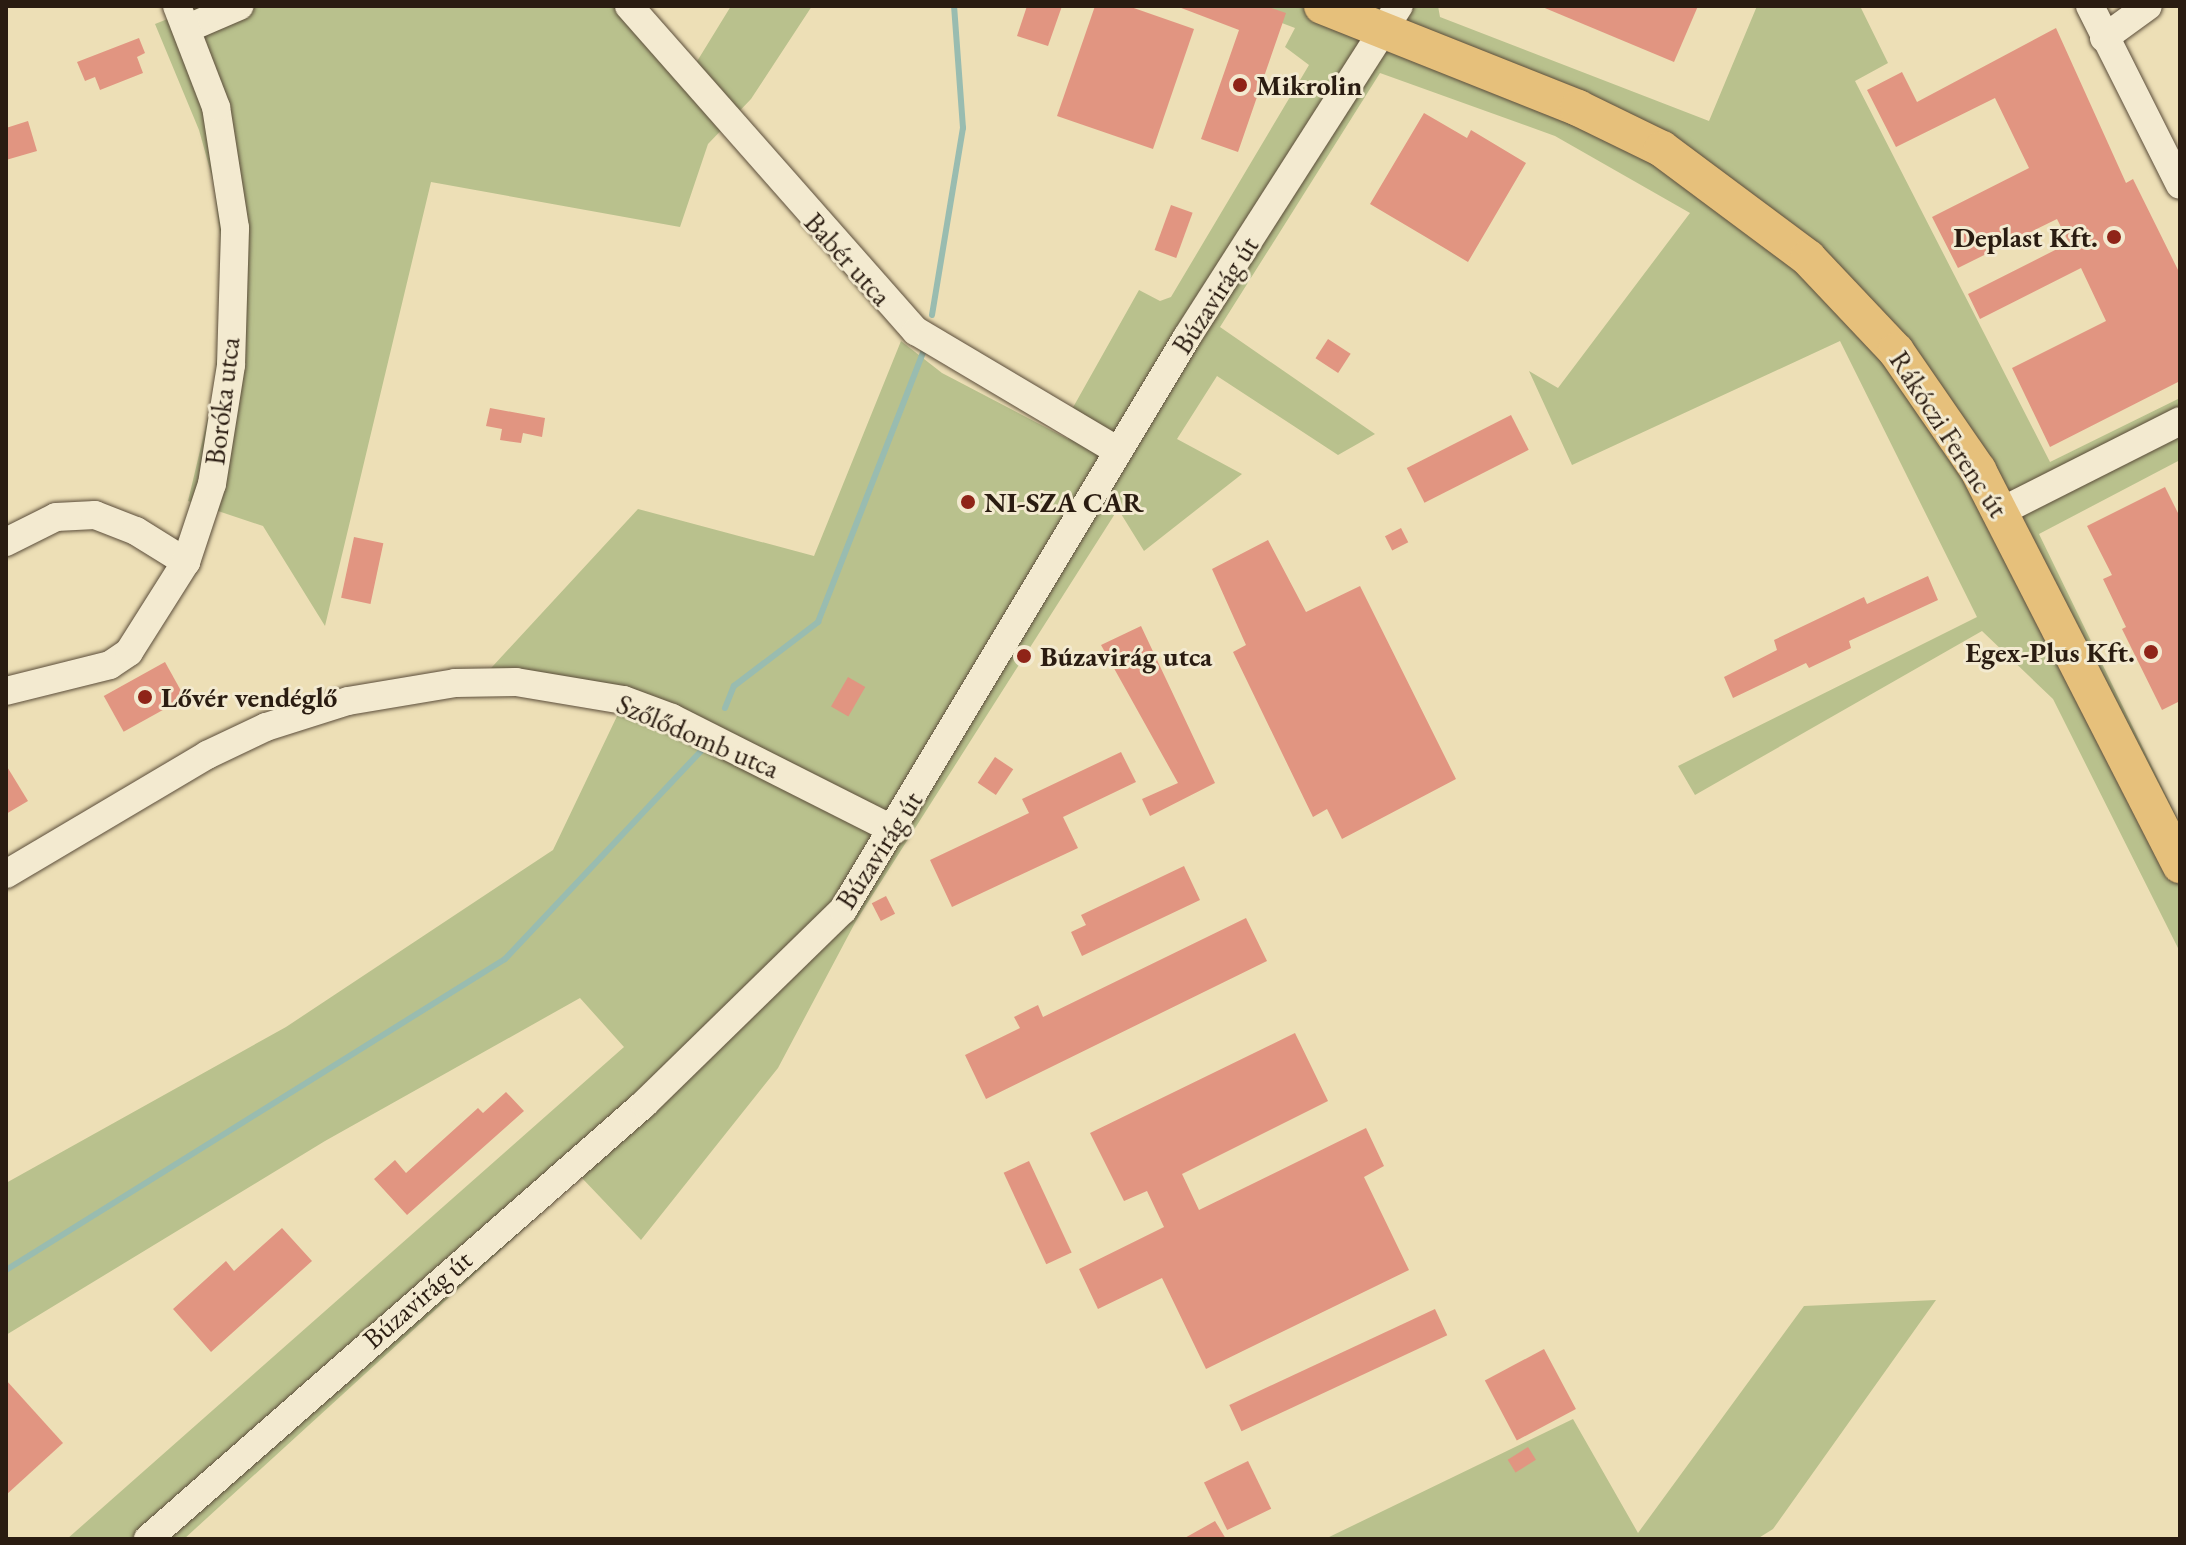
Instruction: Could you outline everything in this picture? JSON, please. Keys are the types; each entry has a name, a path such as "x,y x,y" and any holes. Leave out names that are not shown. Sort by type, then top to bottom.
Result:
{"main road":[{"name":"Rákóczi Ferenc út","path":"1322,6 1392,20 1626,130 1662,149 1748,209 1808,258 1896,351 2002,511 2180,865"}],"street":[{"path":"182,17 239,6"},
{"name":"Babér utca","path":"629,6 916,331 1118,451"},
{"path":"2090,6 2180,185"},
{"path":"2104,38 2148,6"},
{"name":"Boróka utca","path":"6,691 119,660 163,605 186,562 212,484 231,365 235,228 216,107 182,17"},
{"name":"Búzavirág út","path":"148,1539 665,1084 843,910 894,830 1118,451 1392,20"},
{"path":"2002,511 2180,421"},
{"path":"6,542 56,517 95,515 136,531 186,562"},
{"name":"Szőlődomb utca","path":"6,874 207,755 266,727 348,701 455,683 516,682 624,700 686,725 894,830"}],"green space":[{"path":"200,6 645,6 696,63 731,6 812,6 751,99 708,144 680,227 431,182 325,626 263,526 188,501 214,392 221,304 220,235 214,184 199,130 155,24"},
{"path":"1237,6 1438,6 1440,17 1709,121 1757,6 1860,6 1888,63 1855,81 2050,462 2180,398 2180,460 2039,534 2180,824 2180,952 2053,699 1982,631 1695,795 1678,766 1977,617 1840,341 1572,465 1529,371 1558,388 1690,213 1555,136 1380,73 1220,327 1375,434 1338,455 1217,376 1177,439 1242,474 1144,551 1118,509 856,921 778,1068 641,1240 581,1177 184,1539 67,1539 624,1047 580,998 325,1141 6,1335 6,1183 286,1027 553,850 619,712 520,690 469,692 638,509 814,556 901,341 942,373 1068,439 1071,411 1139,290 1160,301 1171,297 1309,65 1285,47 1295,28"},
{"path":"1936,1300 1773,1529 1757,1539 1325,1539 1573,1419 1638,1533 1804,1306"}],"building":[{"path":"1027,6 1062,6 1048,46 1017,36"},
{"path":"1095,6 1128,6 1194,29 1153,149 1057,116"},
{"name":"Mikrolin","path":"1176,6 1266,6 1286,13 1238,152 1201,139 1239,30"},
{"path":"1540,6 1698,6 1674,62"},
{"path":"2056,28 2126,183 2133,179 2180,274 2180,381 2050,447 2012,368 2106,321 2081,268 1980,319 1968,294 2069,243 2057,219 1958,268 1932,217 2029,168 1995,98 1896,147 1867,90 1902,72 1917,102"},
{"path":"139,38 145,53 137,57 143,73 100,90 95,77 85,81 77,62"},
{"path":"1424,113 1467,138 1471,130 1526,163 1468,262 1370,204"},
{"path":"28,121 37,151 6,160 6,128"},
{"path":"1171,205 1193,213 1176,258 1155,250"},
{"path":"1328,339 1351,354 1338,373 1315,358"},
{"path":"490,408 545,418 542,437 523,433 521,443 500,440 502,429 486,426"},
{"path":"1511,415 1529,450 1424,503 1407,468"},
{"path":"2165,487 2180,517 2180,701 2162,710 2122,629 2126,627 2103,579 2112,575 2087,526"},
{"path":"1401,528 1408,542 1392,550 1385,536"},
{"path":"354,537 383,543 370,604 341,598"},
{"path":"1268,540 1306,612 1360,586 1456,779 1342,839 1327,809 1313,817 1233,652 1246,645 1212,569"},
{"path":"1928,576 1938,600 1849,641 1851,648 1809,668 1806,663 1733,698 1724,677 1777,650 1774,640 1864,597 1867,604"},
{"path":"1141,626 1215,783 1150,816 1142,799 1178,783 1101,645"},
{"name":"Lővér vendéglő","path":"165,662 185,698 124,732 104,696"},
{"path":"848,677 865,687 848,716 831,706"},
{"path":"1121,752 1136,782 1063,817 1078,848 952,907 930,860 1029,813 1022,799"},
{"path":"995,757 1013,769 996,795 978,783"},
{"path":"6,765 28,801 6,814"},
{"path":"1184,866 1200,900 1082,956 1071,932 1086,925 1081,915"},
{"path":"886,896 895,914 881,921 872,903"},
{"path":"1246,918 1267,961 986,1099 965,1055 1020,1028 1014,1017 1038,1005 1043,1017"},
{"path":"1295,1033 1328,1101 1182,1174 1199,1210 1366,1128 1384,1166 1364,1177 1409,1270 1206,1369 1162,1278 1098,1309 1079,1269 1164,1227 1147,1191 1124,1201 1090,1133"},
{"path":"506,1092 524,1111 407,1215 374,1179 395,1160 406,1173 478,1108 483,1113"},
{"path":"1029,1161 1072,1253 1046,1264 1004,1173"},
{"path":"282,1228 312,1261 211,1352 173,1309 226,1261 234,1271"},
{"path":"1435,1309 1447,1335 1242,1431 1229,1405"},
{"path":"1544,1349 1576,1409 1517,1440 1485,1380"},
{"path":"6,1380 63,1443 6,1495"},
{"path":"1528,1447 1536,1460 1516,1472 1508,1460"},
{"path":"1248,1461 1271,1509 1227,1530 1204,1482"},
{"path":"1215,1521 1226,1539 1183,1539"}],"waterway":[{"path":"932,315 963,128 954,6"},
{"path":"725,708 734,686 818,622 924,350"},
{"path":"6,1270 505,959 705,747"}],"place":[{"name":"Mikrolin","path":"1240,85"},
{"name":"Deplast Kft.","path":"2114,237"},
{"name":"NI-SZA CAR","path":"968,502"},
{"name":"Egex-Plus Kft.","path":"2151,652"},
{"name":"Búzavirág utca","path":"1024,656"},
{"name":"Lővér vendéglő","path":"145,697"}]}
